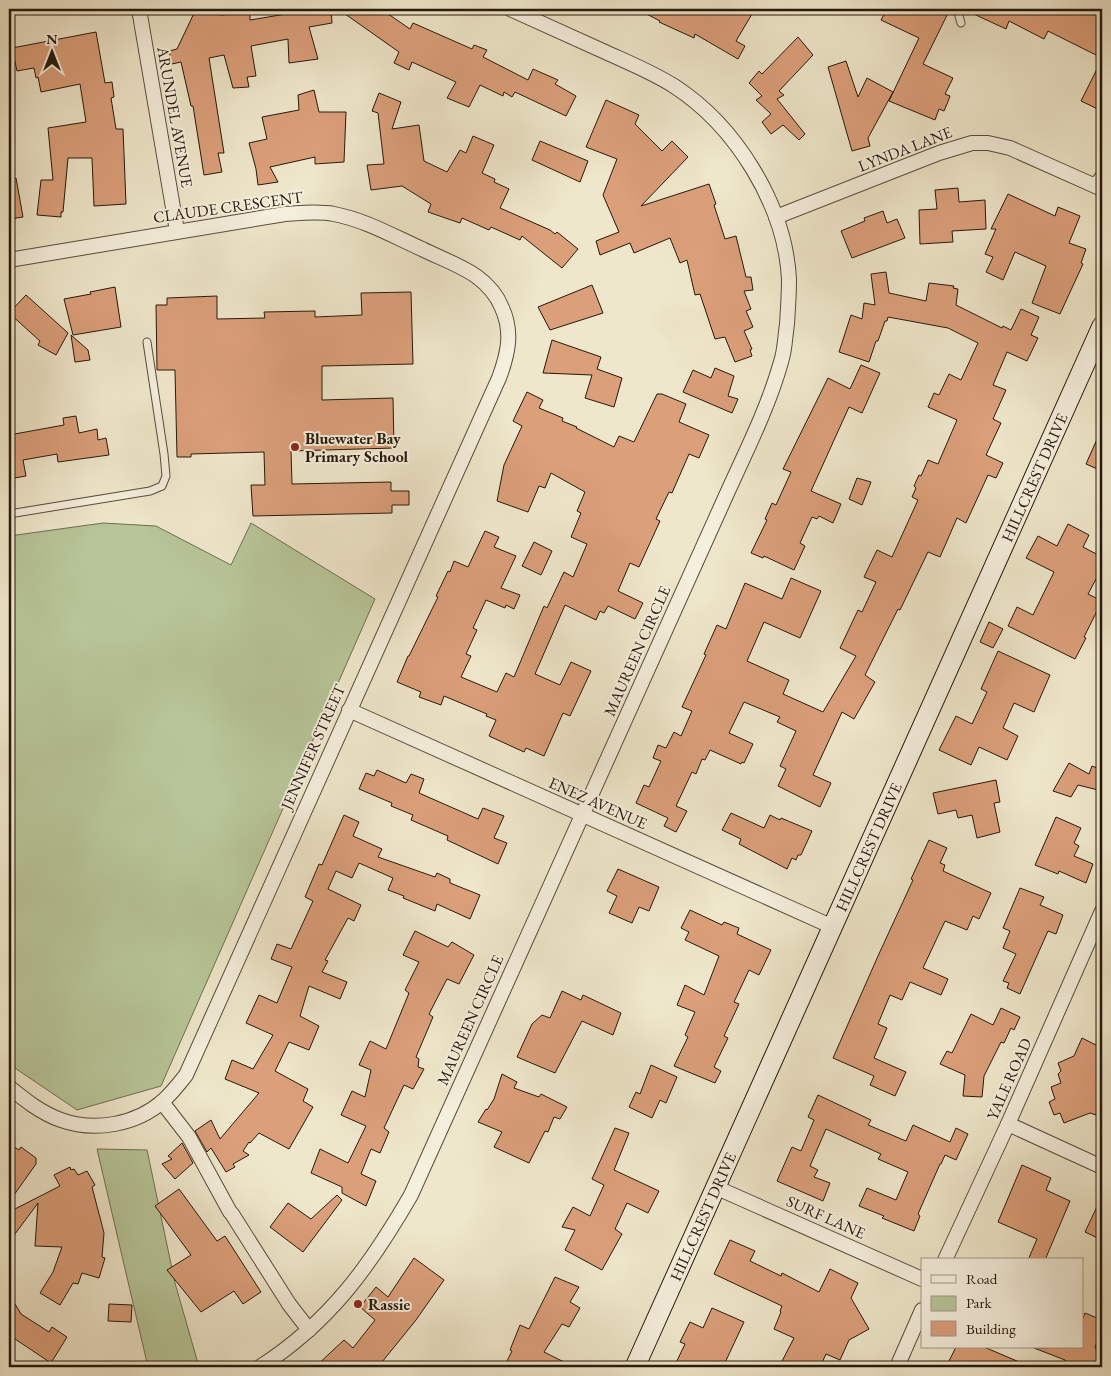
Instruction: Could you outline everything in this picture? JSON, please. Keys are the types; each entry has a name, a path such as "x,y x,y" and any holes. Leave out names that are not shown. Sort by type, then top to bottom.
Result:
{"street":[{"name":"ARUNDEL AVENUE","path":"139,9 178,231"},
{"name":"MAUREEN CIRCLE","path":"260,1367 309,1330 355,1282 380,1248 411,1195 720,509 775,382 782,360 788,288 784,250 776,218 751,166 723,128 675,86 655,75 510,9"},
{"name":"LYNDA LANE","path":"776,218 939,153 972,143 988,143 1010,148 1097,187"},
{"name":"CLAUDE CRESCENT","path":"9,260 178,231 308,212 332,214 355,219 464,269 477,276 492,290 502,307 508,332 506,358 499,378"},
{"name":"HILLCREST DRIVE","path":"635,1367 1098,346 1102,326"},
{"name":"JENNIFER STREET","path":"9,1087 31,1104 62,1121 80,1125 100,1126 120,1123 140,1116 162,1102 180,1082 191,1064 499,378"},
{"name":"ENEZ AVENUE","path":"349,710 833,927"},
{"name":"YALE ROAD","path":"946,1258 1008,1124 1102,911"},
{"path":"162,1102 189,1137 231,1213 289,1304 309,1330"},
{"path":"1008,1124 1102,1167"},
{"name":"SURF LANE","path":"715,1187 921,1279"},
{"path":"897,1367 921,1312"}],"lane":[{"path":"957,9 961,23"},
{"path":"1097,187 1102,172"},
{"path":"9,514 144,492 162,486 166,476 164,454 147,342"}],"green space":[{"path":"103,523 156,526 231,565 251,523 375,599 161,1086 77,1110 9,1064 9,536"},
{"path":"97,1149 147,1150 175,1283 199,1367 148,1367"}],"building":[{"path":"196,9 218,9 220,15 250,13 250,20 292,13 291,9 331,9 332,23 309,27 318,59 289,63 288,39 251,46 256,76 247,77 249,87 233,88 224,55 209,58 224,153 218,153 222,172 204,175 193,106 191,106 181,62 172,64 169,51 177,49"},
{"path":"338,9 381,9 410,29 413,23 472,49 474,45 487,50 483,57 528,80 533,69 558,80 555,84 576,96 566,116 515,92 512,97 504,92 503,96 480,85 469,107 447,98 456,82 412,62 409,70 394,63 399,52"},
{"path":"637,9 743,9 752,14 736,41 745,46 738,59 695,34 694,38 659,22"},
{"path":"887,9 950,9 923,64 953,78 945,94 950,96 944,111 939,109 935,120 889,101 919,38 881,20"},
{"path":"963,9 1088,9 1102,16 1102,58 1048,31 1044,39 1009,21 1006,29"},
{"path":"96,32 105,83 112,82 114,97 111,98 116,129 123,129 126,204 94,206 92,158 68,158 61,217 37,215 41,180 53,180 48,128 86,122 80,84 41,92 34,68 17,71 12,48"},
{"path":"798,37 813,55 779,91 784,95 777,99 805,134 799,140 783,125 771,134 762,122 771,114 756,100 762,96 749,83 759,71 762,74"},
{"path":"1102,59 1102,111 1081,101"},
{"path":"846,61 858,97 867,78 893,92 868,138 870,146 852,151 828,67"},
{"path":"314,90 319,112 346,112 344,162 315,164 315,157 270,167 278,182 258,185 249,143 267,139 262,117 299,110 298,95"},
{"path":"379,93 401,102 392,129 419,125 424,161 447,172 460,150 466,153 473,136 494,145 482,173 495,179 494,182 509,189 500,208 555,234 557,232 578,249 562,268 522,236 520,240 491,227 489,230 462,218 460,223 428,212 431,204 402,186 371,190 367,165 384,164 378,113 372,111"},
{"path":"606,100 639,115 635,124 662,151 672,141 688,157 641,206 709,184 725,239 736,236 746,277 751,277 753,290 744,291 751,309 746,311 753,327 744,331 752,349 750,350 752,356 735,362 725,337 715,339 700,294 695,295 687,260 680,263 670,238 634,253 630,243 600,255 596,241 619,232 603,195 617,159 586,147"},
{"path":"540,141 588,161 580,182 532,160"},
{"path":"16,178 23,217 9,219 9,179"},
{"path":"958,188 959,202 985,200 986,229 952,231 953,242 920,244 919,210 937,209 935,190"},
{"path":"1008,194 1055,216 1058,207 1080,216 1069,243 1086,249 1081,263 1083,264 1060,314 1032,303 1046,266 1015,252 1003,280 986,272 993,257 985,254 996,229 991,229"},
{"path":"883,211 887,223 897,219 905,238 852,258 841,231 865,221 864,218"},
{"path":"886,272 889,293 926,301 929,283 954,286 953,288 958,289 956,305 1002,328 1003,326 1011,330 1021,309 1039,317 1031,335 1038,338 1027,361 1007,352 993,385 1006,390 993,419 1001,423 986,455 1003,463 996,478 988,475 966,523 957,518 940,557 928,552 900,610 898,609 865,675 875,682 854,719 842,712 813,775 831,783 820,807 778,786 786,769 780,766 796,731 777,722 780,717 744,702 729,733 753,744 744,763 742,762 741,764 710,750 705,760 702,759 696,774 692,772 676,806 687,811 676,832 664,826 668,818 636,803 644,785 649,787 661,761 653,758 658,745 666,748 674,732 681,736 692,711 682,707 706,655 704,654 717,625 726,629 745,583 782,599 791,578 821,591 800,638 764,622 747,661 789,680 783,694 823,712 856,656 840,648 858,610 862,612 876,582 864,577 877,550 892,557 918,500 912,497 919,475 921,476 928,460 938,464 957,420 928,407 934,393 939,395 949,374 961,380 978,343 948,328 888,317 878,341 876,341 869,362 839,352 851,315 862,319 864,303 875,305 871,274"},
{"path":"592,285 603,313 550,330 538,307"},
{"path":"115,287 121,327 73,335 64,299"},
{"path":"411,292 413,364 322,366 322,400 393,398 394,448 291,451 292,484 391,482 391,491 409,491 409,505 392,505 392,513 253,516 251,485 265,485 264,452 191,454 191,457 177,457 175,370 157,370 156,305 167,305 167,298 217,296 217,319 265,318 264,312 315,311 315,317 362,315 361,293"},
{"path":"26,295 68,333 56,355 38,345 40,341 9,313"},
{"path":"71,335 88,350 90,360 75,362"},
{"path":"552,340 601,357 597,369 622,378 614,407 585,398 592,375 543,373"},
{"path":"861,365 880,373 862,413 849,407 811,491 841,504 833,523 819,516 817,519 812,517 800,543 805,546 794,570 764,556 763,558 751,553 767,520 765,519 772,503 776,505 791,472 783,469 828,378 850,389"},
{"path":"715,368 734,376 728,396 738,399 732,413 683,392 693,370 711,378"},
{"path":"527,392 543,400 539,408 563,418 562,421 614,447 619,436 634,442 657,394 662,394 686,404 679,422 709,435 699,458 689,454 672,493 669,492 656,519 660,521 639,567 630,563 618,591 643,603 635,619 608,606 604,613 600,611 596,620 565,605 535,674 560,685 571,662 591,671 570,716 563,713 544,756 526,748 524,752 489,736 496,720 486,716 487,714 444,696 441,705 419,697 421,692 397,682 438,597 436,596 448,571 450,572 454,561 468,567 485,531 499,537 494,547 516,556 501,588 520,595 514,609 506,605 505,608 486,600 473,628 477,630 466,654 471,656 461,677 497,692 506,673 514,677 544,606 547,608 564,572 573,577 587,544 571,537 581,513 577,511 585,492 551,473 545,488 539,486 528,512 497,501 504,465 522,426 513,421"},
{"path":"76,416 79,433 97,429 98,440 106,438 109,455 58,462 57,454 23,460 26,476 9,479 9,435 64,425 63,418"},
{"path":"1102,428 1102,471 1086,464"},
{"path":"857,478 871,482 862,505 849,499"},
{"path":"1068,524 1089,535 1083,547 1102,557 1102,568 1088,594 1102,601 1075,659 1008,626 1017,607 1033,615 1054,572 1026,558 1038,536 1057,546"},
{"path":"534,542 552,551 541,575 522,566"},
{"path":"989,622 1003,629 993,648 980,642"},
{"path":"998,651 1050,675 1034,712 1014,703 1003,728 1018,736 1007,760 979,747 971,765 939,750 956,716 972,724 987,692 981,689"},
{"path":"1069,763 1089,774 1092,766 1102,770 1102,791 1078,785 1071,797 1053,791"},
{"path":"377,770 406,783 411,774 424,779 419,793 478,819 483,808 504,816 494,838 507,843 498,864 447,840 448,836 411,820 413,815 391,806 392,803 359,789 366,773 374,776"},
{"path":"996,780 1000,802 994,803 1000,832 977,838 972,815 958,818 956,810 938,814 933,793"},
{"path":"731,813 764,828 770,815 812,831 801,855 798,855 796,860 792,858 787,869 739,844 741,839 722,830"},
{"path":"344,815 359,822 353,836 382,849 378,857 435,877 437,873 450,879 450,883 480,895 470,919 437,904 435,911 403,898 404,896 388,890 393,878 359,863 352,878 336,871 328,889 361,905 354,921 348,918 325,960 328,961 322,972 347,982 340,999 309,986 300,1016 319,1026 309,1050 289,1042 275,1071 308,1089 303,1101 313,1107 289,1149 259,1133 243,1151 249,1155 233,1164 235,1167 226,1172 211,1148 207,1152 195,1131 211,1120 220,1139 259,1093 225,1079 232,1060 253,1069 273,1035 246,1023 259,995 277,1003 292,967 271,959 277,944 291,949 313,901 305,897 319,864 322,865"},
{"path":"1056,817 1081,828 1074,843 1079,846 1074,856 1093,864 1086,883 1059,871 1058,874 1035,865"},
{"path":"929,840 947,848 940,863 945,865 943,871 991,893 979,919 973,916 967,930 945,921 923,968 948,979 941,995 910,982 902,1000 890,995 878,1024 887,1028 874,1058 906,1072 895,1096 870,1085 874,1076 833,1058"},
{"path":"618,869 659,887 649,911 639,907 632,923 609,913 617,896 607,891"},
{"path":"1020,888 1044,897 1040,905 1063,915 1056,934 1048,931 1020,994 1007,988 1009,983 1003,981 1016,954 1003,948 1010,931 1003,928"},
{"path":"690,910 722,925 724,922 739,928 737,934 771,950 759,975 749,970 734,1002 739,1004 724,1036 728,1038 714,1067 721,1071 715,1083 674,1066 688,1037 685,1035 695,1012 677,1005 685,985 704,995 719,956 685,940 689,932 681,928"},
{"path":"415,931 448,947 452,942 474,955 459,984 447,979 429,1014 433,1017 416,1057 419,1059 418,1067 424,1069 413,1089 404,1085 384,1128 389,1132 380,1153 371,1149 361,1174 376,1181 366,1206 342,1193 342,1187 311,1173 320,1149 348,1163 366,1126 341,1115 352,1091 365,1097 371,1070 359,1065 370,1041 386,1049 409,993 405,990 419,962 403,955"},
{"path":"562,991 581,1000 583,995 621,1013 613,1035 582,1021 555,1073 517,1057 532,1024 542,1015 550,1018"},
{"path":"1001,1008 1020,1017 1014,1030 1011,1028 1004,1043 1001,1042 984,1076 982,1097 963,1096 965,1075 940,1064 947,1051 952,1053 971,1014 993,1025"},
{"path":"1082,1038 1102,1048 1102,1117 1090,1113 1064,1123 1060,1113 1054,1115 1049,1102 1055,1099 1051,1087 1061,1083 1058,1074 1061,1071 1058,1063 1074,1056"},
{"path":"651,1065 677,1077 666,1103 660,1100 652,1118 629,1107 636,1092 640,1094"},
{"path":"502,1074 517,1082 514,1088 539,1097 541,1094 567,1107 560,1119 554,1117 548,1132 545,1131 529,1163 494,1147 502,1132 478,1122 494,1099"},
{"path":"818,1095 871,1120 868,1125 906,1141 913,1125 950,1142 956,1128 968,1134 956,1160 945,1155 918,1214 920,1216 914,1231 859,1206 867,1188 896,1200 908,1172 878,1159 881,1154 826,1129 810,1166 818,1170 814,1177 830,1183 823,1201 777,1181 792,1147 801,1151 814,1120 808,1117"},
{"path":"615,1128 629,1133 614,1170 659,1191 648,1213 627,1203 615,1229 622,1234 602,1270 565,1250 575,1230 562,1227 573,1207 590,1216 604,1185 592,1179"},
{"path":"9,1143 19,1150 21,1147 36,1158 36,1164 9,1202"},
{"path":"182,1143 193,1163 175,1179 162,1164 172,1159 168,1156"},
{"path":"1022,1165 1051,1178 1046,1190 1070,1201 1046,1258 1029,1258 1037,1239 998,1222"},
{"path":"70,1167 78,1175 87,1171 95,1185 92,1187 104,1233 102,1257 105,1258 99,1278 82,1273 78,1284 73,1283 60,1305 40,1293 53,1272 62,1247 35,1246 38,1203 9,1242 9,1212 60,1186 54,1175"},
{"path":"179,1189 217,1241 225,1236 261,1292 243,1304 234,1291 201,1312 167,1270 191,1255 155,1206"},
{"path":"337,1195 342,1200 303,1252 270,1227 288,1203 311,1219"},
{"path":"1102,1196 1102,1240 1085,1232"},
{"path":"730,1240 755,1251 750,1261 781,1276 782,1273 819,1292 830,1269 858,1283 851,1298 869,1329 849,1340 840,1360 826,1354 820,1367 779,1367 794,1338 774,1329 782,1306 714,1274"},
{"path":"414,1258 444,1280 416,1320 378,1367 315,1367 344,1340 353,1348 375,1320 360,1307 376,1287 388,1297"},
{"path":"555,1277 579,1287 570,1302 580,1308 569,1327 562,1324 544,1352 574,1367 514,1367 506,1363 520,1325 529,1329"},
{"path":"9,1294 21,1314 49,1332 52,1327 67,1337 51,1363 9,1335"},
{"path":"109,1304 132,1305 131,1322 108,1321"},
{"path":"712,1308 744,1322 723,1367 674,1367 685,1344 680,1342 690,1322 703,1328"},
{"path":"1085,1313 1102,1320 1102,1330 1095,1347 1101,1361 1087,1367 1068,1367 1065,1360 1034,1348 1084,1348"},
{"path":"956,1348 986,1348 1031,1367 946,1367"}],"place":[{"name":"Bluewater Bay Primary School","path":"295,447"},
{"name":"Rassie","path":"358,1304"}]}
